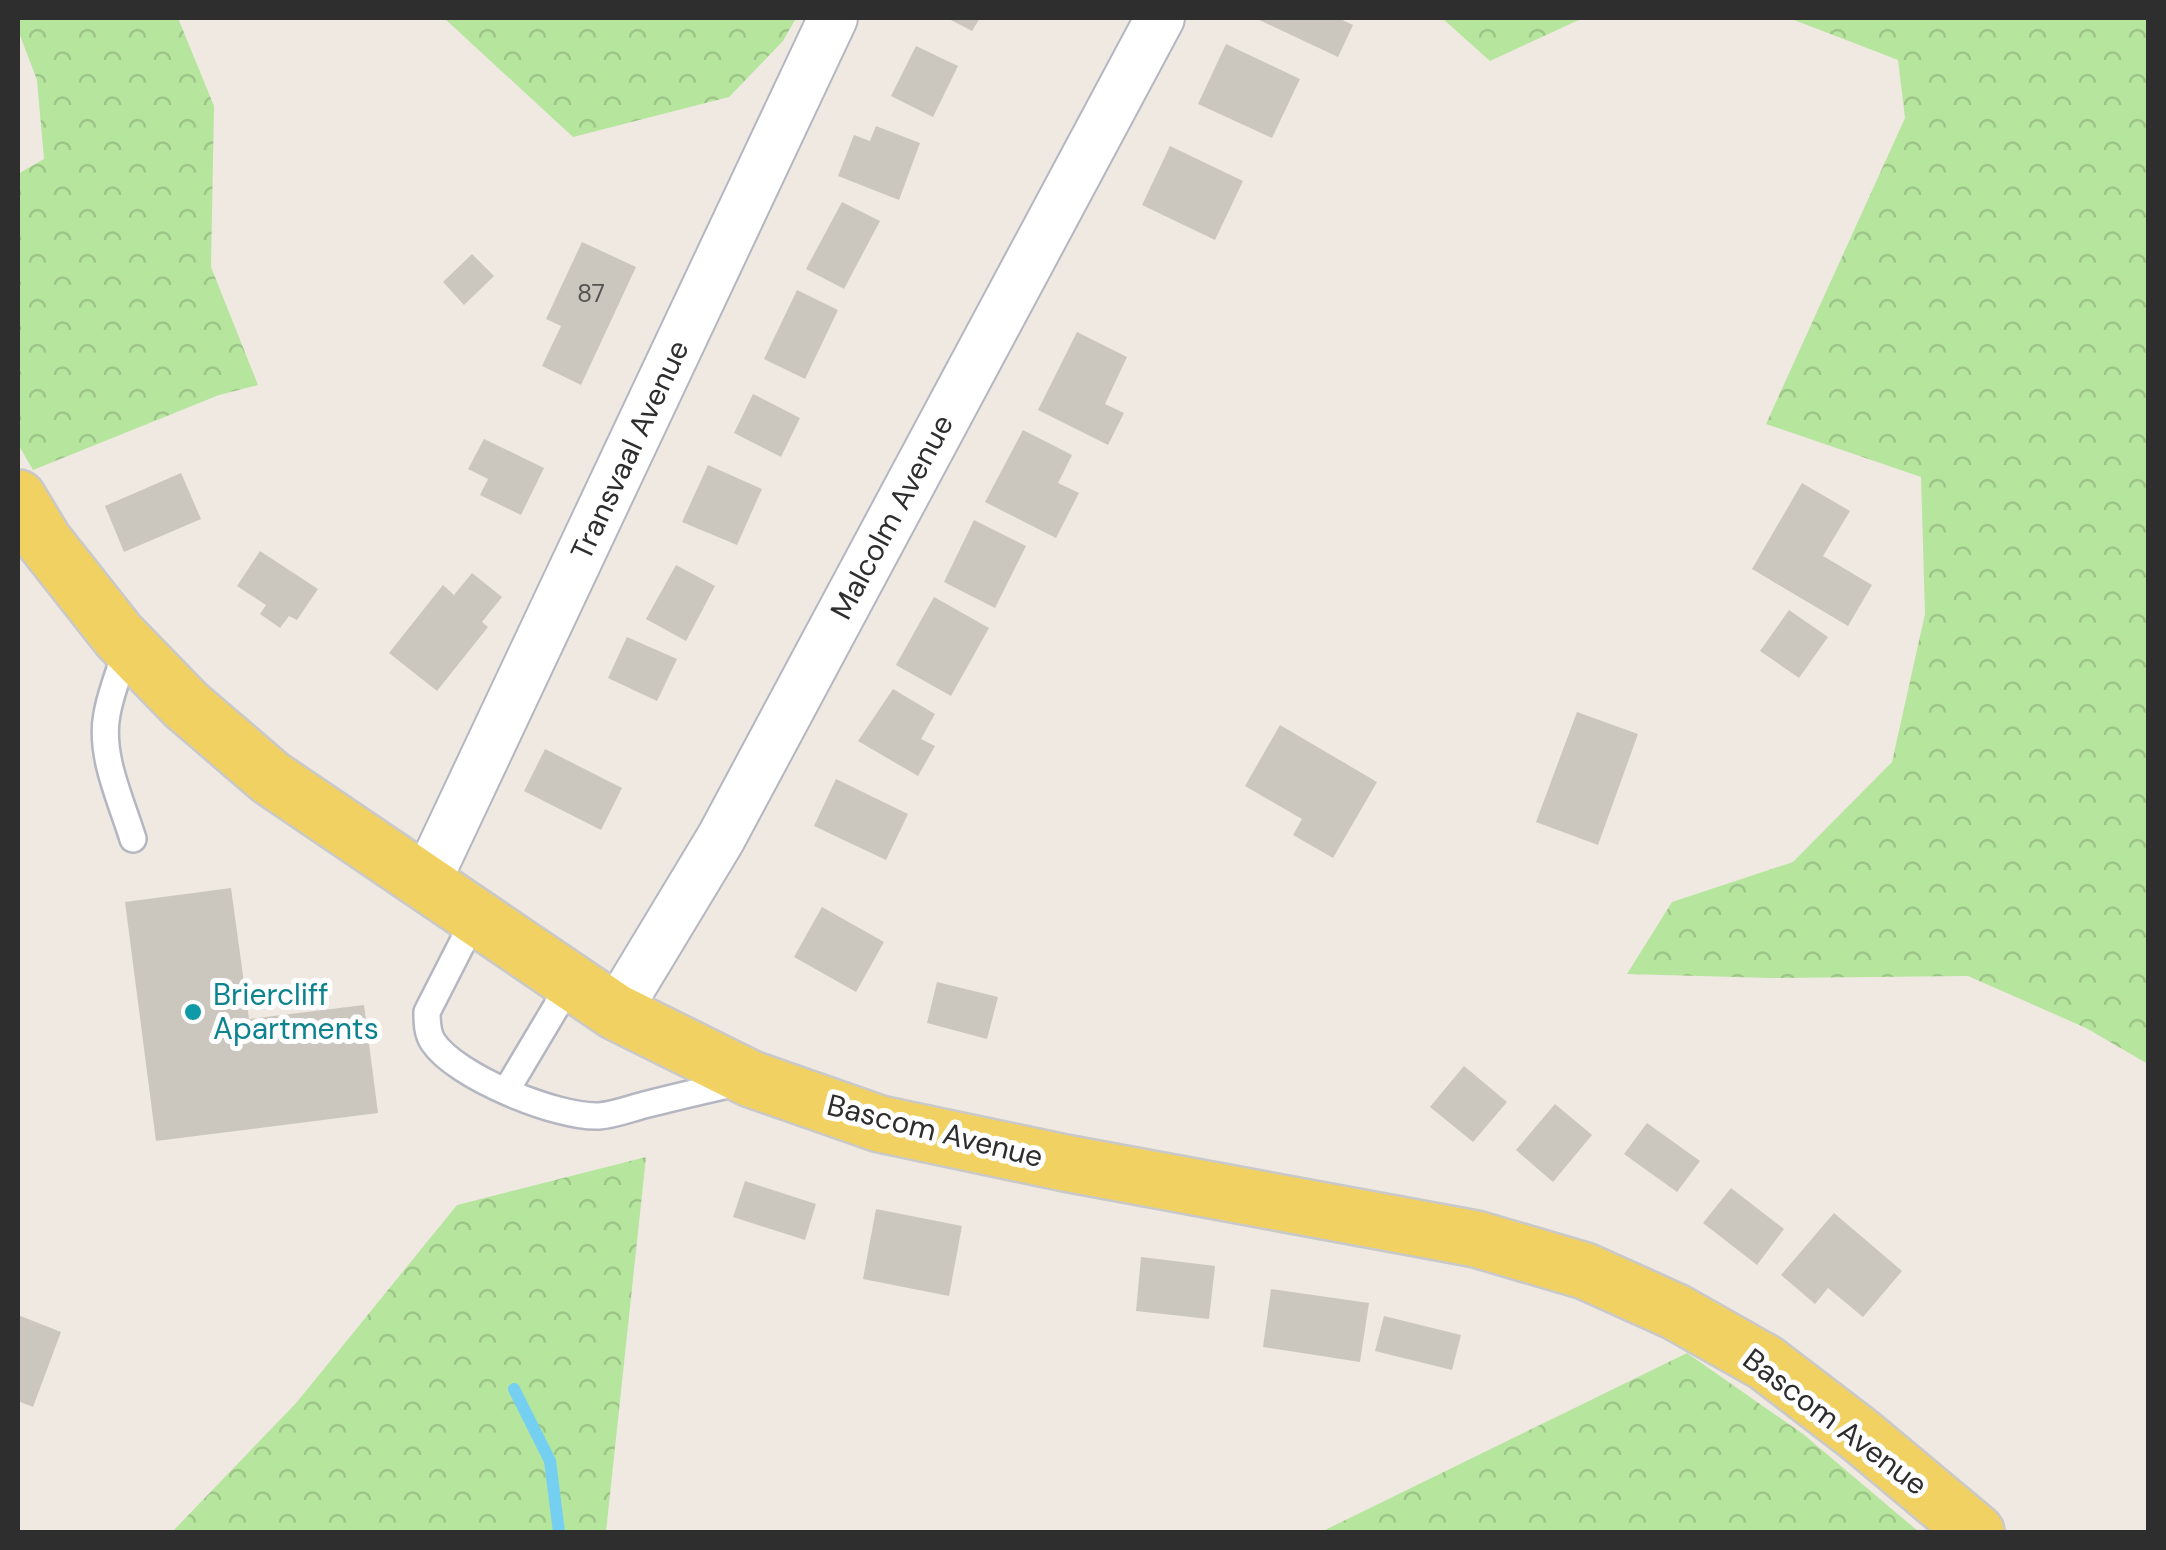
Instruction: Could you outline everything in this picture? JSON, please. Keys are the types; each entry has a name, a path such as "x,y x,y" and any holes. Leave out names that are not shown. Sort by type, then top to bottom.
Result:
{"main road":[{"name":"Bascom Avenue","path":"18,498 44,542 128,645 186,706 272,778 616,1012 752,1079 880,1124 1064,1163 1476,1239 1585,1271 1676,1312 1766,1363 1976,1532"}],"street":[{"name":"Transvaal Avenue","path":"426,882 834,18"},
{"name":"Malcolm Avenue","path":"616,1012 720,838 1160,18"}],"lane":[{"path":"128,645 106,714 106,739 108,760 133,838"},
{"path":"476,916 427,1012 433,1043 448,1057 506,1091 568,1113 600,1116 752,1079"},
{"path":"506,1091 571,982"}],"green space":[{"path":"18,18 178,18 214,106 211,267 258,385 219,395 33,470 18,444 18,174 44,159 37,80 18,30"},
{"path":"444,18 796,18 783,41 729,97 573,137"},
{"path":"1442,18 1583,18 1490,61"},
{"path":"1789,18 2148,18 2148,1064 2086,1028 1968,976 1771,978 1627,974 1672,902 1793,862 1892,762 1925,614 1921,477 1766,424 1905,118 1898,60"},
{"path":"646,1157 606,1532 172,1532 297,1402 457,1205"},
{"path":"1687,1353 1803,1434 1919,1532 1321,1532"}],"building":[{"path":"947,18 980,18 972,31"},
{"path":"1255,18 1338,18 1353,25 1338,57"},
{"path":"1226,44 1300,79 1272,138 1198,104"},
{"path":"916,46 958,66 933,117 891,96"},
{"path":"876,126 920,143 899,200 838,176 854,135 870,141"},
{"path":"1170,146 1243,181 1215,240 1142,205"},
{"path":"842,202 880,221 844,289 806,269"},
{"path":"582,242 636,267 581,385 542,366 561,326 546,319"},
{"path":"472,254 494,276 464,305 443,282"},
{"path":"797,290 838,310 805,379 764,359"},
{"path":"1077,332 1127,357 1105,404 1124,413 1108,445 1038,410"},
{"path":"753,394 800,418 781,457 734,433"},
{"path":"1023,430 1072,455 1058,483 1079,493 1056,538 985,502"},
{"path":"484,439 544,468 521,515 480,495 488,479 468,469"},
{"path":"708,465 762,489 737,545 682,522"},
{"path":"181,473 201,519 124,552 105,506"},
{"path":"1802,483 1850,511 1823,556 1872,585 1848,626 1752,569"},
{"path":"974,520 1026,546 995,608 944,582"},
{"path":"260,551 318,589 297,620 289,616 280,628 260,614 266,605 237,586"},
{"path":"676,565 715,586 686,641 646,619"},
{"path":"472,573 502,597 482,622 488,627 437,691 389,653 443,585 454,595"},
{"path":"934,597 989,628 951,696 896,665"},
{"path":"1789,610 1828,637 1799,678 1760,651"},
{"path":"627,637 677,659 657,701 608,678"},
{"path":"893,689 935,714 921,739 935,746 918,776 858,741"},
{"path":"1577,712 1638,734 1598,845 1536,822"},
{"path":"1280,725 1377,782 1333,858 1293,835 1302,819 1245,786"},
{"path":"545,749 622,788 601,830 524,791"},
{"path":"836,779 908,814 886,860 814,826"},
{"name":"Briercliff Apartments","path":"231,888 249,1019 364,1005 378,1113 156,1141 125,902"},
{"path":"822,907 884,942 856,992 794,957"},
{"path":"937,982 998,997 987,1039 927,1023"},
{"path":"1464,1066 1507,1102 1473,1142 1430,1107"},
{"path":"1555,1104 1592,1135 1553,1182 1516,1150"},
{"path":"1647,1123 1700,1161 1677,1192 1624,1154"},
{"path":"745,1181 816,1204 805,1240 733,1217"},
{"path":"1731,1188 1784,1229 1757,1265 1703,1223"},
{"path":"876,1209 962,1226 949,1296 863,1279"},
{"path":"1834,1213 1902,1271 1863,1317 1828,1288 1815,1304 1781,1275"},
{"path":"1141,1257 1215,1266 1209,1319 1136,1311"},
{"path":"1271,1289 1369,1303 1360,1362 1263,1347"},
{"path":"18,1315 61,1332 33,1407 18,1401"},
{"path":"1384,1316 1461,1335 1452,1370 1375,1351"}],"waterway":[{"path":"514,1389 550,1461 559,1532"}],"place":[{"name":"Briercliff Apartments","path":"193,1012"}]}
